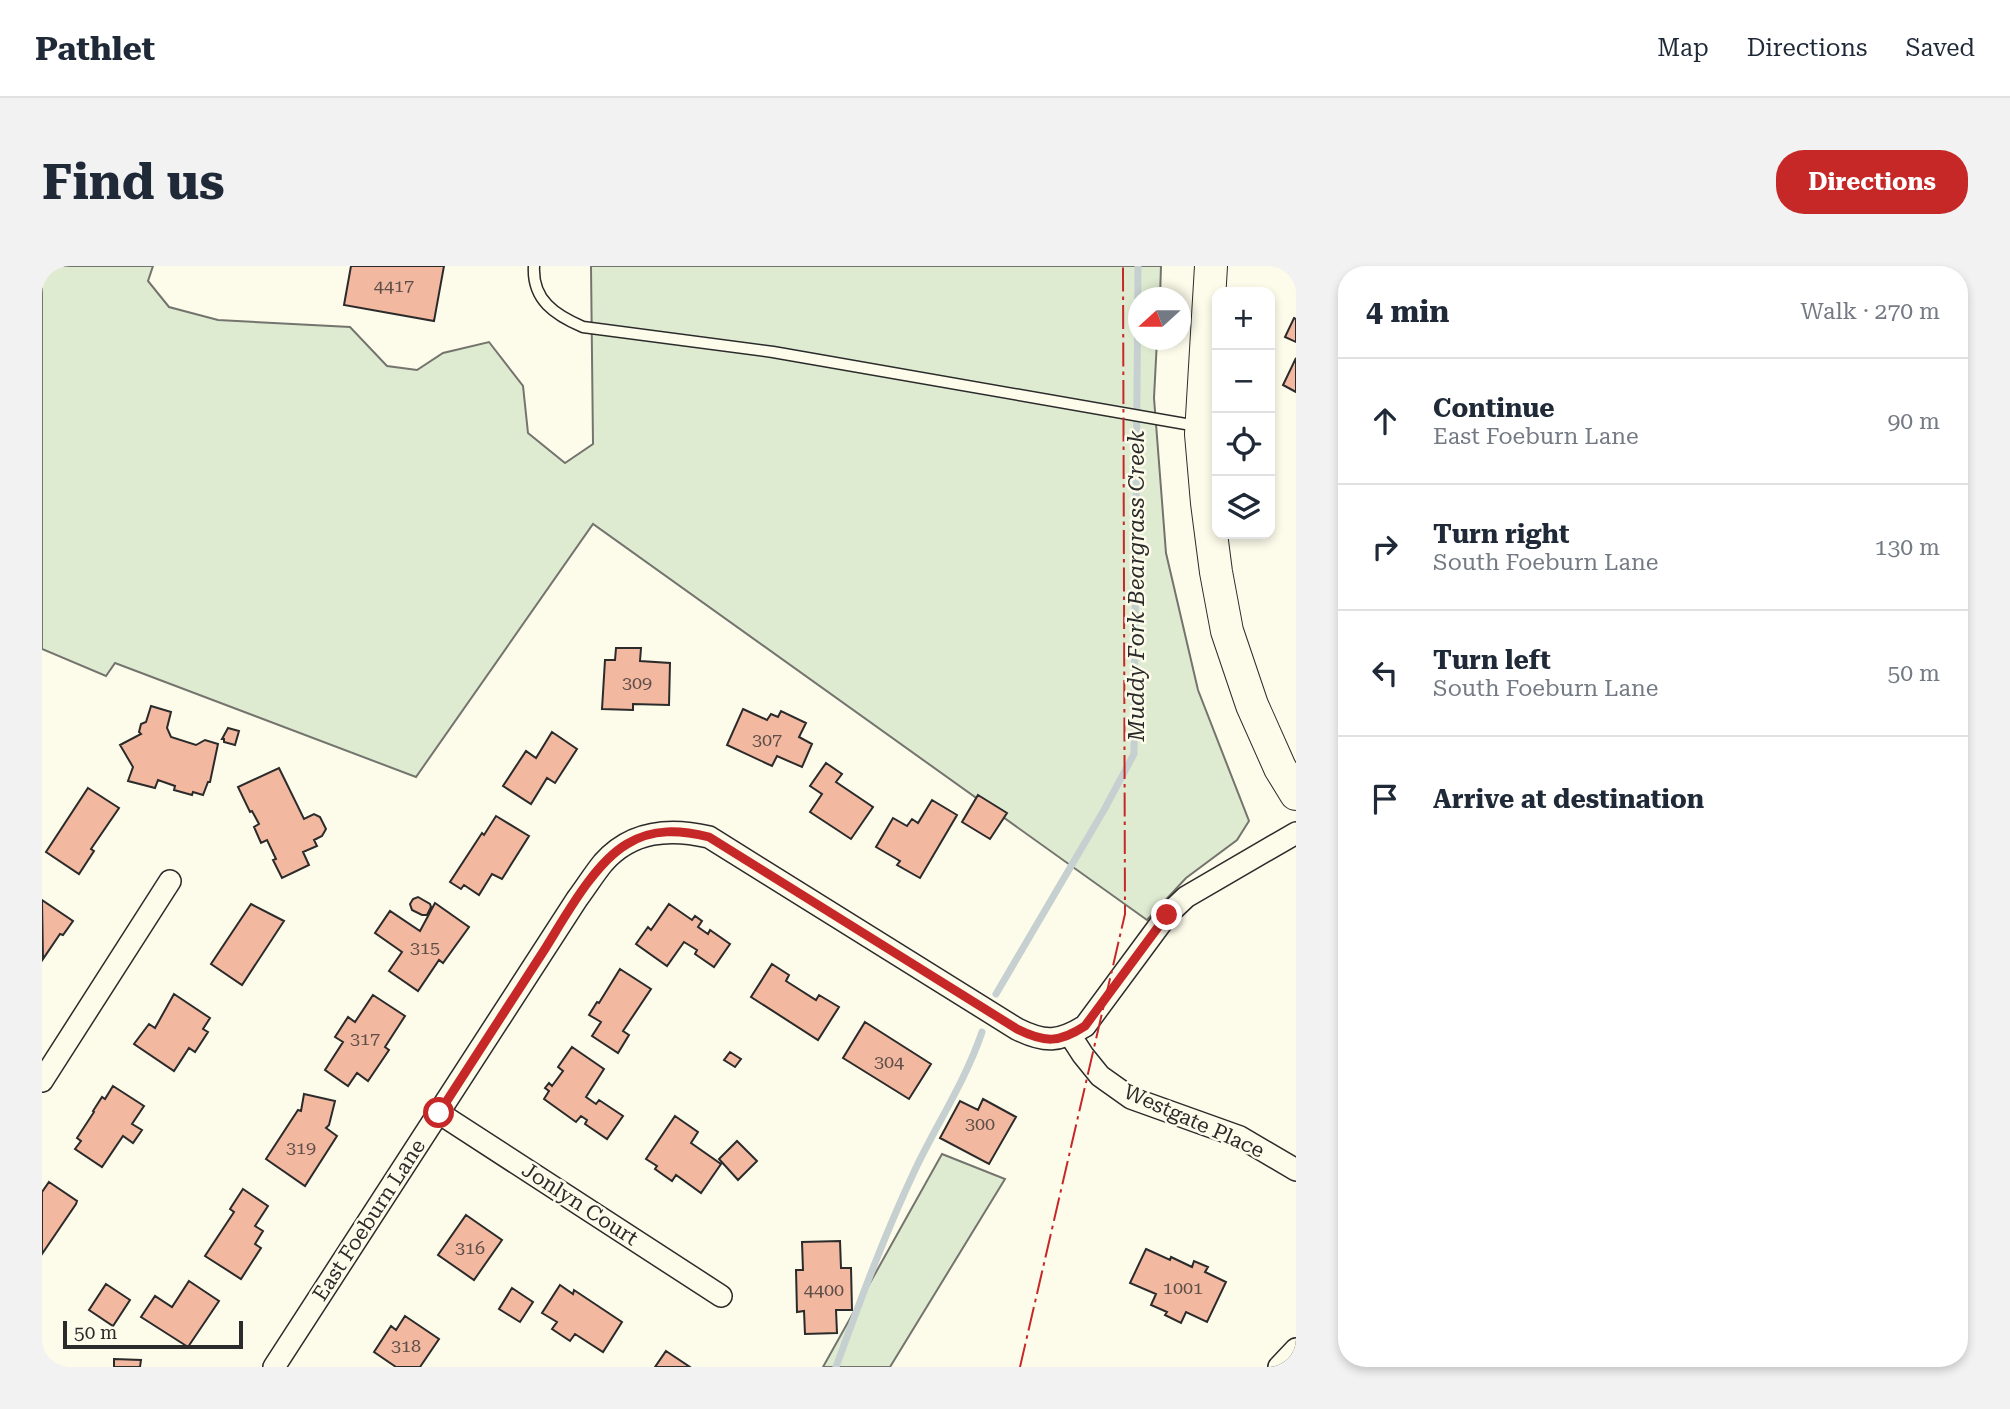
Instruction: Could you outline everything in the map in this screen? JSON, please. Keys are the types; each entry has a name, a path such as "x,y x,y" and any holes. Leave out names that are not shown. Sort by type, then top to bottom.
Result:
{"main road":[{"path":"1211,266 1201,427 1216,572 1227,631 1252,705 1280,768 1296,794"}],"street":[{"name":"East Foeburn Lane","path":"274,1367 570,910 597,871 615,852 637,839 662,831 684,831 709,837 1017,1029 1043,1039 1053,1040 1070,1035"},
{"path":"1070,1035 1085,1026 1167,915 1186,897 1296,833"},
{"path":"42,1081 170,881"},
{"name":"Westgate Place","path":"1070,1035 1100,1076 1130,1098 1240,1137 1296,1170"},
{"name":"Jonlyn Court","path":"439,1113 720,1296"},
{"path":"1279,1367 1296,1349"}],"lane":[{"path":"534,266 533,275 541,300 562,318 583,327 773,352 1201,427"}],"green space":[{"path":"42,266 153,266 148,281 169,307 218,320 350,327 387,366 417,370 443,353 489,342 523,386 528,433 565,463 593,444 591,266 1161,266 1160,287 1128,287 1128,350 1156,350 1154,398 1166,553 1198,690 1249,821 1237,840 1186,878 1147,920 593,524 416,777 115,663 106,676 42,649"},
{"path":"942,1154 1005,1179 890,1367 823,1367"}],"building":[{"path":"351,266 444,266 434,321 344,305"},
{"path":"1294,318 1296,319 1296,342 1285,337"},
{"path":"1296,358 1296,392 1283,385"},
{"path":"616,648 641,648 640,661 670,663 669,705 633,704 633,710 602,709 605,660 615,660"},
{"path":"151,706 171,712 167,728 171,737 196,745 205,740 218,744 210,782 203,795 174,790 175,786 158,780 155,788 128,781 133,767 120,745 141,734 141,724 146,722"},
{"path":"743,709 767,720 771,714 778,717 781,711 806,723 799,737 812,744 802,767 777,756 772,766 727,745"},
{"path":"228,728 239,731 235,745 222,739"},
{"path":"552,732 577,749 555,783 547,778 531,804 503,786 526,751 536,758"},
{"path":"826,763 842,774 836,782 873,807 851,839 810,812 822,794 810,786"},
{"path":"279,768 304,819 314,814 320,817 326,829 322,836 314,840 317,846 303,852 309,865 282,878 267,840 261,843 254,827 259,824 238,787"},
{"path":"88,788 119,808 91,849 94,851 79,874 46,852"},
{"path":"978,795 1007,813 990,839 962,822"},
{"path":"932,800 957,815 920,878 897,865 900,861 876,847 893,818 907,826 912,819 918,823"},
{"path":"496,816 529,836 502,879 492,874 479,895 464,885 461,889 450,882"},
{"path":"418,897 430,904 427,915 412,910 410,904"},
{"path":"42,900 73,921 63,935 60,934 43,959"},
{"path":"435,903 469,927 443,963 439,960 418,991 389,971 402,952 375,933 390,911 420,931"},
{"path":"251,904 284,921 242,985 211,964"},
{"path":"669,904 692,920 695,916 702,921 698,927 708,934 710,930 730,944 714,967 695,954 697,950 684,942 667,966 636,944 648,927 651,930"},
{"path":"772,964 789,975 786,981 816,1000 819,995 839,1007 818,1040 751,997"},
{"path":"620,969 651,989 623,1031 629,1035 618,1053 592,1036 601,1022 589,1015"},
{"path":"174,994 210,1018 203,1029 208,1032 195,1052 189,1048 174,1071 134,1044 149,1024 155,1028"},
{"path":"373,995 405,1016 385,1047 389,1050 368,1081 357,1073 348,1086 325,1070 343,1042 335,1037 348,1017 355,1022"},
{"path":"865,1022 931,1064 909,1099 843,1058"},
{"path":"572,1047 604,1069 586,1097 596,1104 599,1100 623,1116 607,1139 585,1124 587,1120 581,1116 576,1122 544,1099 549,1091 545,1088 549,1083 552,1086 563,1071 558,1067"},
{"path":"730,1052 741,1059 735,1067 724,1060"},
{"path":"113,1086 144,1106 132,1124 142,1130 133,1143 123,1136 102,1167 75,1149 81,1141 77,1138 93,1111"},
{"path":"304,1094 335,1101 326,1128 337,1136 305,1186 266,1159 298,1110 301,1111"},
{"path":"983,1099 1016,1117 989,1164 940,1138 960,1101 978,1110"},
{"path":"675,1116 698,1132 691,1143 721,1164 701,1193 676,1175 672,1181 646,1159"},
{"path":"737,1141 757,1161 738,1180 719,1159"},
{"path":"49,1182 77,1201 42,1254 42,1192"},
{"path":"243,1189 268,1206 255,1226 263,1231 255,1244 261,1248 241,1279 205,1256 234,1212 230,1209"},
{"path":"466,1215 502,1240 474,1280 438,1255"},
{"path":"840,1241 841,1268 851,1268 852,1310 836,1310 837,1333 805,1334 804,1311 797,1312 796,1270 803,1270 802,1242"},
{"path":"1146,1249 1192,1267 1194,1261 1208,1267 1205,1272 1226,1282 1207,1322 1186,1312 1181,1323 1165,1315 1167,1312 1151,1305 1156,1294 1130,1283"},
{"path":"189,1281 219,1301 188,1347 141,1317 155,1296 172,1307"},
{"path":"106,1284 130,1300 113,1326 89,1310"},
{"path":"560,1285 573,1294 574,1290 622,1322 603,1352 575,1334 570,1341 552,1329 557,1322 542,1313"},
{"path":"512,1288 533,1302 520,1322 499,1309"},
{"path":"405,1316 439,1339 420,1367 396,1367 374,1352 391,1326 396,1330"},
{"path":"666,1351 690,1367 655,1367"},
{"path":"114,1359 141,1360 140,1367 114,1367"}],"waterway":[{"name":"Muddy Fork Beargrass Creek","path":"996,994 1134,754 1138,266"},
{"name":"Muddy Fork Beargrass Creek","path":"836,1367 903,1196 967,1068 982,1032"}],"power":[{"path":"1020,1367 1125,914 1123,266"}],"route":[{"path":"439,1113 604,862 627,844 662,831 684,831 709,837 1017,1029 1043,1039 1053,1040 1070,1035 1085,1026 1167,915"}]}
